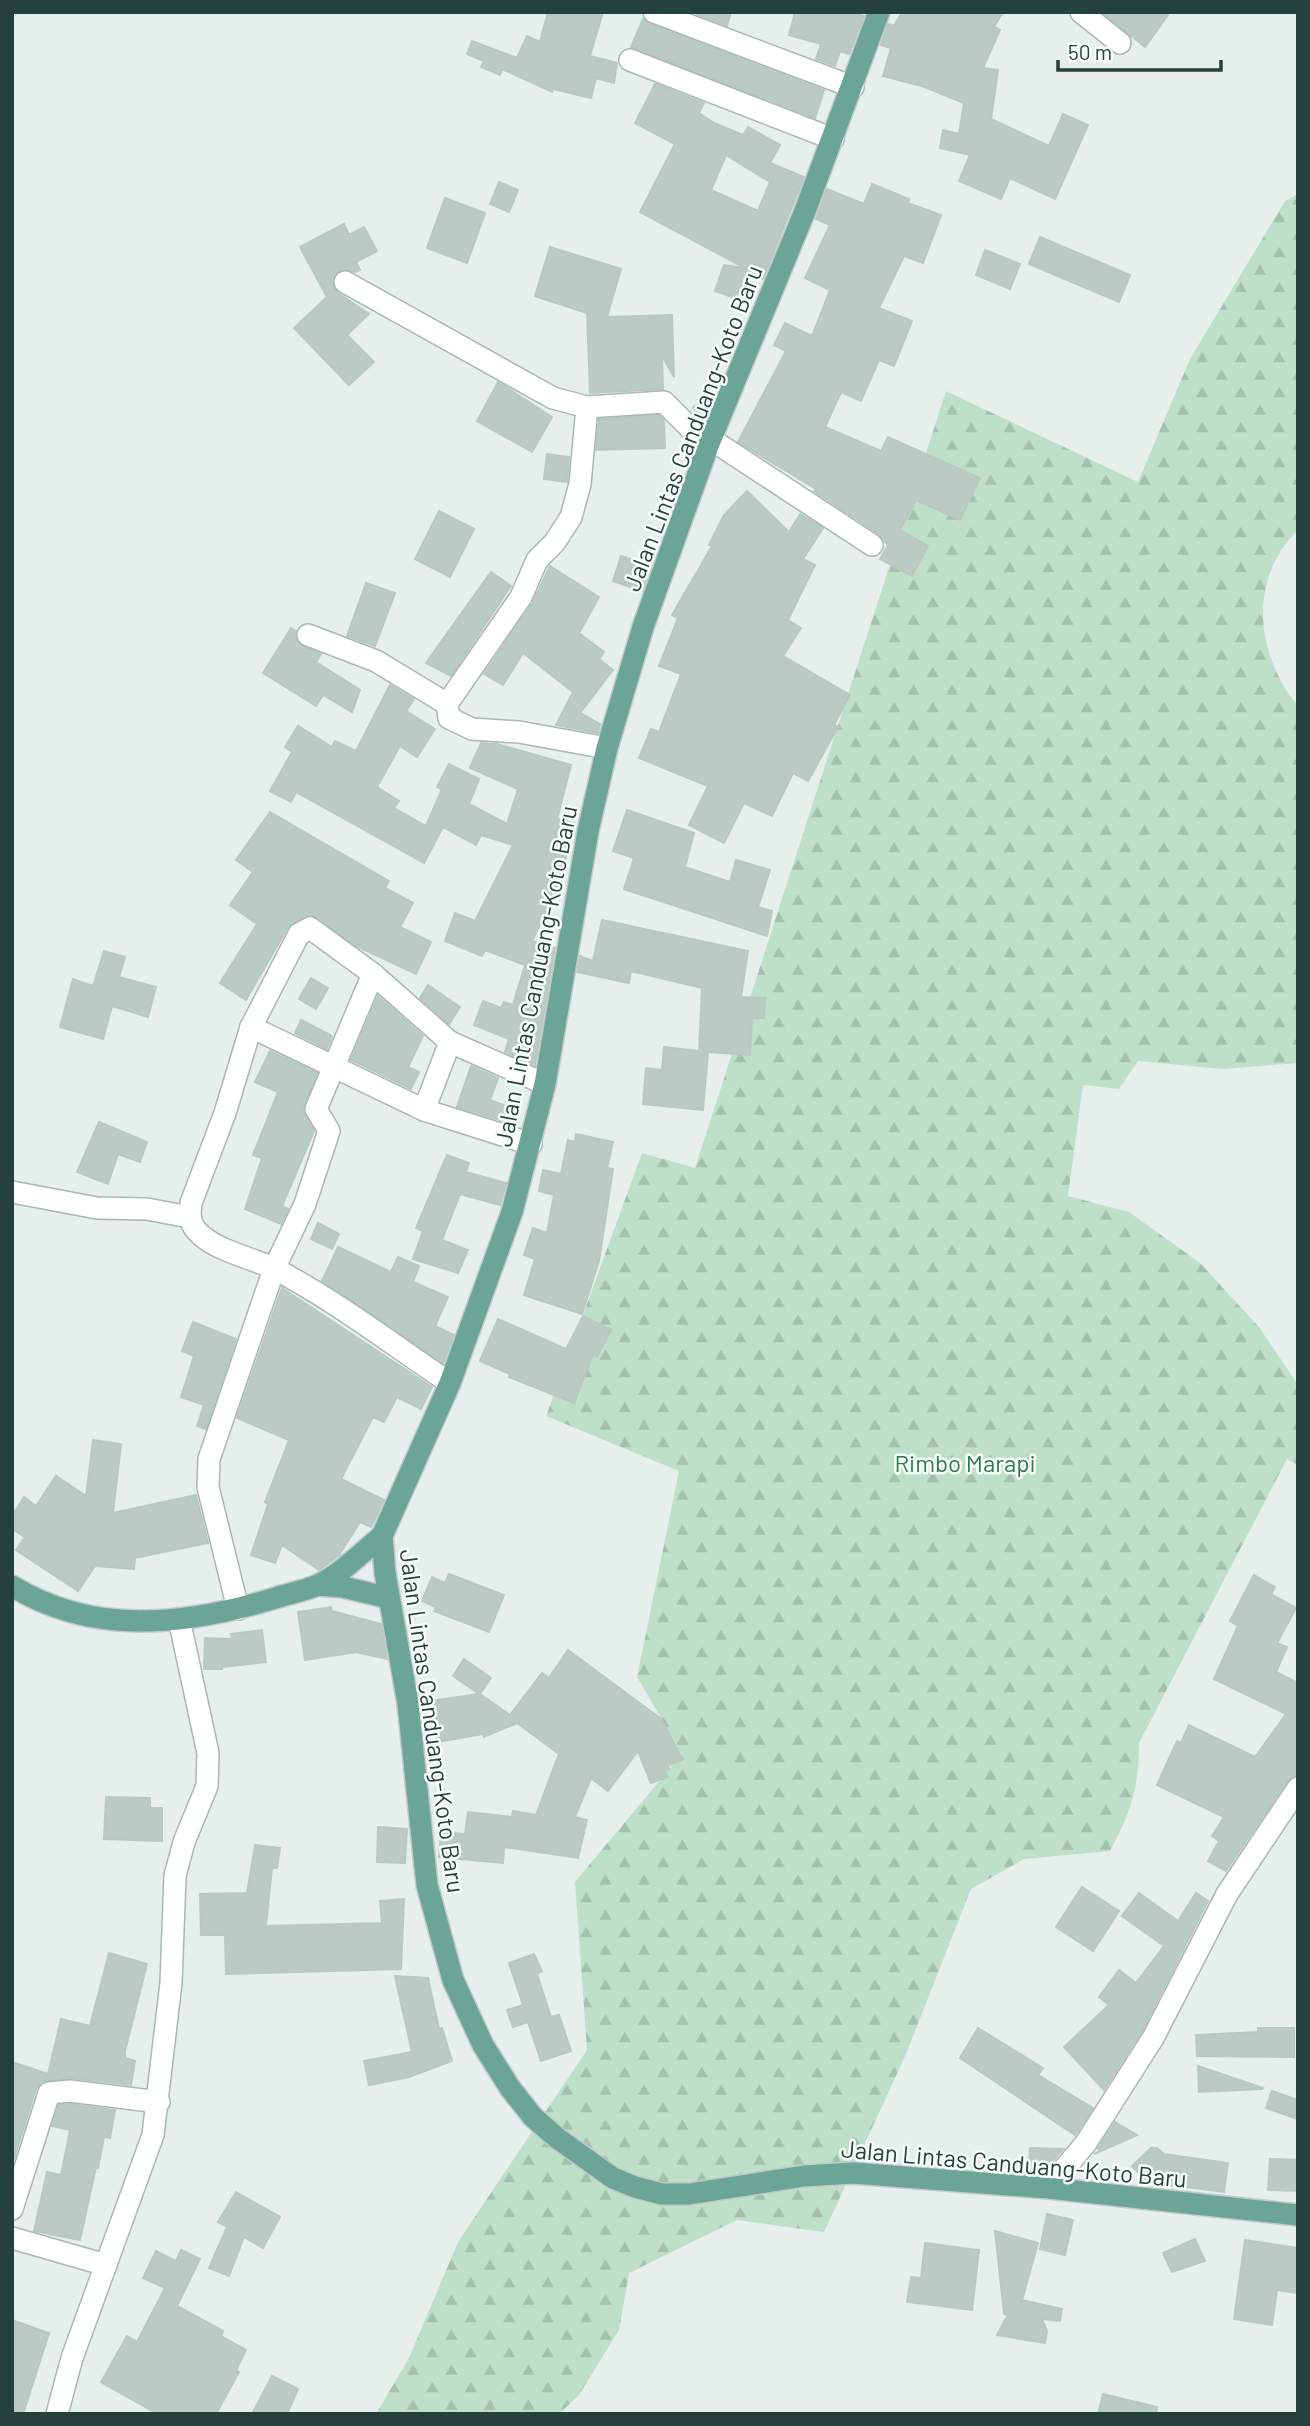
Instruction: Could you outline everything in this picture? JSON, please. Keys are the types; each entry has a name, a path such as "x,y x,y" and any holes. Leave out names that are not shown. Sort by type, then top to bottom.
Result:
{"main road":[{"name":"Jalan Lintas Canduang-Koto Baru","path":"879,12 833,139 710,443 643,627 607,748 588,831 545,1084 512,1212 450,1383 391,1510 382,1536 389,1598 400,1645 427,1885 438,1934 453,1980 483,2045 510,2088 533,2117 613,2178 635,2188 662,2194 689,2194 804,2176 853,2173 1048,2188 1298,2215"},
{"path":"12,1586 67,1613 95,1619 134,1622 179,1619 237,1609 318,1585 382,1536"},
{"path":"318,1585 343,1587 389,1598"}],"street":[{"path":"654,12 853,87"},
{"path":"1081,12 1120,43"},
{"path":"631,60 833,139"},
{"path":"345,282 553,398 587,407 664,402 710,443 872,545"},
{"path":"587,407 580,484 571,517 555,542 537,560 521,597 447,704 449,718 472,729 519,732 607,748"},
{"path":"308,635 376,661 447,704"},
{"path":"450,1383 274,1269 205,1239 194,1229 189,1217 191,1203 225,1113 251,1027 299,934 310,928 373,974 450,1042 545,1084"},
{"path":"237,1609 208,1487 209,1459 274,1269 305,1204 329,1131 316,1109 373,974"},
{"path":"251,1027 424,1110 531,1144"},
{"path":"424,1110 450,1042"},
{"path":"12,1192 97,1208 147,1209 189,1217"},
{"path":"57,2414 72,2358 153,2135 159,2102 171,1983 174,1876 184,1842 207,1786 209,1769 208,1753 179,1619"},
{"path":"1048,2188 1086,2143 1153,2038 1227,1894 1298,1788"},
{"path":"12,2209 49,2093 70,2091 159,2102"},
{"path":"12,2238 106,2265"}],"green space":[{"name":"Rimbo Marapi","path":"1298,194 1298,530 1282,550 1271,571 1263,618 1273,664 1298,706 1298,1063 1222,1069 1138,1061 1119,1089 1083,1085 1068,1196 1129,1212 1200,1263 1259,1327 1298,1385 1298,1465 1287,1459 1139,1743 1132,1799 1110,1851 1024,1859 971,1889 906,2054 824,2232 737,2220 629,2273 619,2330 579,2395 559,2414 376,2414 409,2358 458,2242 587,2050 575,1882 682,1754 637,1677 679,1471 546,1416 642,1153 695,1168 946,391 1138,482 1190,359 1285,201"}],"building":[{"path":"548,12 603,12 590,56 617,63 614,83 596,78 591,98 553,89 552,92 502,69 500,75 481,67 484,61 467,54 472,41 517,58 527,36 540,42"},
{"path":"692,12 731,12 727,26"},
{"path":"795,12 853,12 864,16 849,54 840,51 835,66 816,59 821,44 789,35"},
{"path":"902,12 1003,12 994,27 1000,30 983,68 998,70 991,119 1049,146 1063,114 1088,125 1055,199 1010,178 1001,199 959,181 970,155 940,148 943,130 959,134 964,103 922,86 883,76 891,48 881,45 888,24 894,26"},
{"path":"1102,12 1170,12 1145,47"},
{"path":"643,19 649,24 824,90 815,118 631,47"},
{"path":"655,84 704,103 699,113 714,123 743,135 748,127 780,145 770,163 804,177 763,279 749,273 740,300 715,291 724,265 745,268 640,212 675,144 635,123","holes":["726,155 770,182 758,211 711,190"]},
{"path":"499,182 518,190 509,212 490,204"},
{"path":"872,184 909,199 908,203 941,215 923,263 904,256 879,308 912,321 894,366 879,360 861,401 841,392 825,427 881,451 888,437 980,478 960,520 916,500 900,530 928,546 912,576 880,559 888,545 879,534 814,491 816,489 738,442 786,351 774,345 785,323 812,336 830,290 805,278 830,225 816,219 827,189 864,204"},
{"path":"445,198 485,213 467,263 427,248"},
{"path":"344,224 349,235 364,227 377,251 356,262 360,270 339,270 332,282 338,293 369,314 347,335 374,362 349,385 294,328 327,297 300,247"},
{"path":"1040,237 1130,275 1119,302 1029,264"},
{"path":"550,247 621,269 607,317 672,315 674,377 662,356 663,389 590,393 587,313 535,296"},
{"path":"985,250 1020,264 1010,289 976,275"},
{"path":"498,382 552,417 532,452 477,421"},
{"path":"708,398 711,404 703,423 693,407"},
{"path":"659,415 664,421 665,448 596,450 599,419"},
{"path":"547,454 569,457 567,482 544,479"},
{"path":"747,491 789,532 800,514 823,528 803,559 815,565 788,620 801,628 783,656 850,695 834,725 838,727 808,781 793,773 772,816 744,803 724,843 689,825 708,786 639,758 651,729 659,732 681,674 659,666 678,618 672,615 712,546 709,545 724,515"},
{"path":"439,511 474,529 450,577 415,559"},
{"path":"621,556 651,566 642,591 613,581"},
{"path":"550,566 599,597 579,633 604,652 599,659 613,670 580,713 600,724 598,733 556,725 573,692 523,653 503,685 484,674 532,604"},
{"path":"491,572 511,586 451,676 426,663"},
{"path":"366,583 395,593 375,646 347,636"},
{"path":"291,628 296,631 298,644 321,654 316,662 360,690 352,712 323,695 316,706 263,673"},
{"path":"390,685 414,699 406,711 435,729 417,757 400,746 377,787 399,801 394,808 426,826 442,789 437,787 449,764 479,779 469,804 507,824 518,789 470,768 481,743 497,744 571,765 557,819 574,823 559,886 532,941 555,948 535,1065 505,1052 509,1039 474,1025 483,1001 501,1008 504,1002 513,1005 525,965 485,950 482,956 445,941 455,913 475,921 513,845 481,835 476,845 443,827 424,863 296,792 291,802 270,791 292,752 285,747 298,726 332,747 335,741 356,751"},
{"path":"627,810 694,833 685,867 730,882 736,860 770,870 758,907 772,911 767,936 624,889 634,858 613,851"},
{"path":"270,812 389,881 385,888 413,903 400,927 431,942 416,974 358,947 310,915 288,927 246,1000 220,983 257,924 230,905 253,872 236,860"},
{"path":"602,920 748,951 741,997 765,998 764,1018 752,1018 750,1055 708,1052 703,1110 643,1104 646,1068 662,1070 664,1047 699,1051 702,988 631,971 629,983 577,972 580,956 593,961"},
{"path":"104,951 125,957 119,977 156,987 148,1017 112,1006 103,1039 60,1027 73,979 93,986"},
{"path":"311,978 328,988 316,1009 299,999"},
{"path":"428,985 460,1007 449,1024 420,998"},
{"path":"378,996 423,1036 408,1067 419,1072 411,1089 351,1060"},
{"path":"301,1020 332,1036 327,1049 295,1033"},
{"path":"270,1051 317,1073 303,1109 314,1131 282,1206 288,1209 281,1224 245,1209 262,1158 253,1155 278,1092 255,1082"},
{"path":"471,1066 498,1078 490,1100 511,1108 506,1122 457,1107"},
{"path":"99,1122 147,1142 140,1162 118,1154 108,1184 77,1172"},
{"path":"576,1134 613,1142 607,1168 613,1169 599,1261 582,1314 524,1295 535,1259 524,1255 533,1228 547,1233 554,1195 539,1191 543,1170 561,1174 568,1140 575,1142"},
{"path":"447,1155 469,1163 466,1172 506,1183 500,1205 460,1194 442,1240 468,1250 458,1273 413,1259 423,1231 416,1228"},
{"path":"318,1223 339,1234 332,1249 311,1239"},
{"path":"338,1247 391,1272 398,1257 419,1266 413,1282 448,1297 435,1326 454,1335 443,1363 322,1281"},
{"path":"282,1288 432,1387 421,1409 397,1397 384,1422 373,1417 341,1479 384,1500 371,1527 360,1522 339,1555 319,1570 282,1545 275,1563 251,1555 268,1504 265,1502 289,1440 237,1418"},
{"path":"583,1316 611,1330 597,1357 593,1355 574,1403 509,1377 510,1374 480,1361 498,1319 566,1349"},
{"path":"193,1322 236,1339 206,1429 197,1426 204,1405 181,1397 194,1356 182,1351"},
{"path":"93,1440 121,1444 113,1513 196,1495 208,1543 135,1558 134,1569 95,1566 78,1591 16,1550 25,1537 12,1529 12,1516 24,1497 36,1506 56,1476 86,1496"},
{"path":"449,1574 504,1595 489,1632 434,1611 436,1607 422,1601 432,1577 445,1583"},
{"path":"1254,1575 1275,1587 1271,1594 1296,1608 1277,1643 1287,1647 1276,1672 1298,1683 1298,1775 1287,1781 1226,1871 1208,1861 1219,1841 1212,1836 1224,1817 1157,1785 1177,1741 1181,1743 1189,1725 1255,1757 1286,1714 1214,1679 1238,1626 1230,1621"},
{"path":"331,1607 332,1611 381,1624 387,1659 356,1652 305,1660 298,1612"},
{"path":"262,1630 266,1662 204,1669 205,1638 232,1639 231,1634"},
{"path":"568,1650 661,1719 683,1759 668,1766 669,1769 665,1771 668,1777 651,1783 638,1751 608,1791 591,1778 575,1817 587,1820 578,1858 504,1847 503,1863 439,1857 441,1832 465,1834 468,1812 512,1817 513,1811 536,1815 559,1754 517,1723 484,1737 483,1734 437,1742 430,1701 479,1694 453,1676 464,1659 491,1678 480,1694 510,1715 542,1673 549,1678"},
{"path":"106,1797 150,1798 150,1808 162,1808 162,1841 104,1839"},
{"path":"378,1827 407,1829 405,1863 377,1862"},
{"path":"255,1845 280,1848 277,1868 272,1868 266,1926 382,1923 380,1901 404,1899 401,1969 226,1974 225,1935 201,1935 200,1894 247,1893"},
{"path":"1082,1887 1119,1911 1093,1951 1056,1927"},
{"path":"1139,1893 1178,1921 1196,1893 1208,1901 1142,2031 1104,2090 1064,2047 1109,2005 1099,1997 1119,1970 1136,1983 1164,1946 1122,1916"},
{"path":"109,1953 147,1964 125,2051 125,2058 135,2061 131,2085 71,2078 41,2082 36,2089 12,2165 12,2062 48,2074 61,2019 90,2026"},
{"path":"534,1954 542,1971 537,1974 551,2017 559,2015 571,2051 541,2061 528,2022 513,2027 507,2010 523,2005 509,1963"},
{"path":"395,1976 428,1978 439,2029 442,2028 452,2061 409,2077 369,2085 364,2061 412,2052"},
{"path":"978,2028 1043,2068 1038,2075 1093,2108 1075,2135 960,2058"},
{"path":"1258,2028 1294,2028 1294,2057 1197,2056 1196,2035 1258,2032"},
{"path":"1198,2066 1263,2088 1199,2092"},
{"path":"1272,2091 1298,2100 1298,2119 1266,2108"},
{"path":"59,2105 115,2110 110,2138 104,2137 80,2240 34,2231 47,2172 61,2175 70,2130 52,2126"},
{"path":"1115,2122 1137,2135 1101,2151 1098,2149"},
{"path":"1030,2148 1063,2149 1042,2174 1029,2173"},
{"path":"1151,2148 1157,2148 1164,2154 1228,2163 1224,2192 1147,2182 1132,2166"},
{"path":"1270,2159 1298,2160 1298,2191 1268,2190"},
{"path":"236,2192 280,2217 263,2248 244,2237 229,2276 209,2268 227,2227 218,2222"},
{"path":"1047,2214 1073,2220 1065,2255 1040,2249"},
{"path":"995,2231 1038,2243 1022,2300 1062,2309 1060,2321 1042,2319 1047,2331 1045,2343 997,2335 1008,2315 1004,2314"},
{"path":"1195,2239 1205,2261 1172,2272 1163,2253"},
{"path":"1245,2240 1298,2248 1298,2293 1277,2290 1272,2325 1234,2319"},
{"path":"925,2243 979,2250 972,2310 907,2302 911,2277 921,2278"},
{"path":"181,2250 200,2259 177,2306 223,2331 221,2336 246,2350 236,2370 239,2372 216,2414 158,2414 101,2382 127,2336 137,2342 165,2288 143,2278 156,2251 176,2261"},
{"path":"12,2320 49,2333 23,2414 12,2414"},
{"path":"272,2376 298,2389 287,2414 252,2414"},
{"path":"1103,2394 1157,2407 1156,2414 1098,2414"}]}
